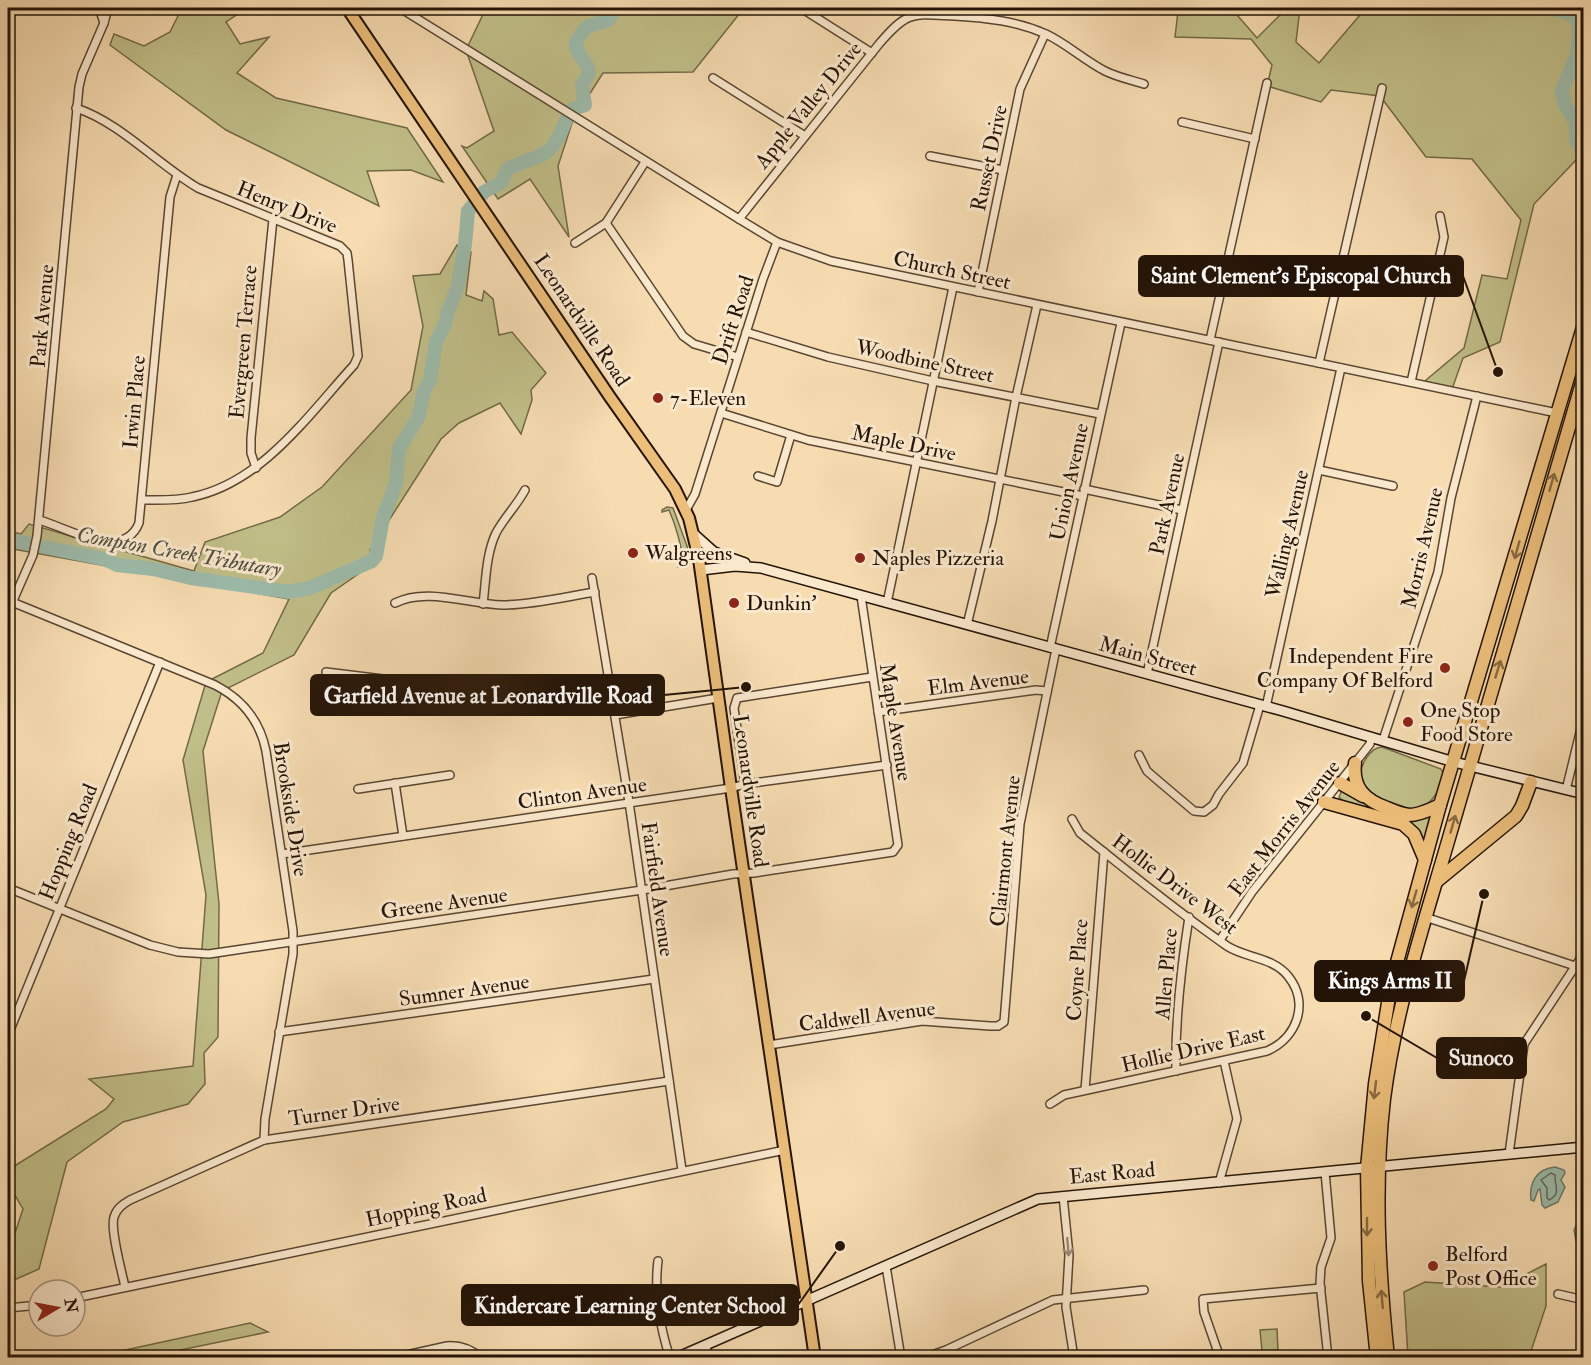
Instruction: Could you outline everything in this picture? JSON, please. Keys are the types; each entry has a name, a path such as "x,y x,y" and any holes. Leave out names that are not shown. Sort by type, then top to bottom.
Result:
{"highway":[{"path":"1377,1358 1369,1281 1375,1084 1391,984 1440,805 1584,324"},
{"path":"1388,1358 1380,1280 1373,1168 1390,1060 1425,917 1578,416 1584,376"},
{"path":"1356,763 1354,775 1357,786 1364,796"},
{"path":"1436,882 1516,816 1531,782"},
{"path":"1340,783 1382,806 1409,815 1418,814 1440,805"},
{"path":"1324,802 1403,824 1414,834 1425,860"}],"main road":[{"name":"Leonardville Road","path":"347,8 610,397 675,489 686,510 701,570 730,788 816,1358"}],"street":[{"path":"99,8 104,23"},
{"name":"Park Avenue","path":"8,612 33,555 39,520 76,108 82,74 108,8"},
{"name":"Church Street","path":"400,8 777,242 831,261 1557,413"},
{"path":"801,8 872,53"},
{"name":"Apple Valley Drive","path":"740,219 872,53 902,19 915,15 999,20 1022,25 1045,34 1106,71 1144,84"},
{"name":"Russet Drive","path":"978,292 1020,88 1045,34"},
{"path":"712,78 805,136"},
{"path":"1210,340 1267,83"},
{"path":"1319,363 1382,88"},
{"name":"Henry Drive","path":"76,108 98,117 177,175 215,196 340,246 347,253 358,356 354,365 278,449 241,479 204,494 168,500 142,500"},
{"path":"1182,122 1255,139"},
{"path":"930,156 1003,170"},
{"path":"575,243 606,223 645,162"},
{"name":"Irwin Place","path":"39,520 85,538 117,541 130,537 136,529 142,500 170,197 177,175"},
{"path":"1411,382 1444,237 1440,216"},
{"name":"Evergreen Terrace","path":"256,468 251,453 251,438 273,219"},
{"path":"606,223 683,336 694,344 738,357"},
{"name":"Drift Road","path":"686,510 695,494 777,242"},
{"path":"887,603 953,287"},
{"path":"967,625 1037,305"},
{"name":"Union Avenue","path":"1053,649 1083,493 1121,323"},
{"name":"Woodbine Street","path":"746,332 828,357 933,381 1100,414"},
{"name":"Park Avenue","path":"1147,674 1219,342"},
{"name":"Walling Avenue","path":"1139,755 1147,771 1194,811 1204,812 1213,805 1243,763 1263,706 1341,368"},
{"name":"Morris Avenue","path":"1383,740 1438,572 1451,498 1477,396"},
{"name":"Maple Drive","path":"721,413 791,435 1000,480 1182,510"},
{"path":"758,476 777,482 791,435"},
{"path":"1318,471 1393,486"},
{"path":"483,604 489,552 493,540 525,490"},
{"path":"694,535 714,552 761,568"},
{"name":"Main Street","path":"701,570 735,566 761,568 1263,706 1454,762 1584,794"},
{"name":"Fairfield Avenue","path":"592,578 642,890 682,1170"},
{"path":"395,603 424,596 483,604 512,605 595,592"},
{"name":"Maple Avenue","path":"861,596 898,845 895,851"},
{"name":"Brookside Drive","path":"12,602 225,690 240,701 262,735 293,931 265,1119 264,1140"},
{"name":"Clairmont Avenue","path":"1004,1022 1020,824 1047,691 1053,649"},
{"name":"Hopping Road","path":"8,1035 160,662"},
{"path":"326,672 613,707"},
{"path":"745,784 734,708 737,698 873,677"},
{"name":"Elm Avenue","path":"878,712 1036,690 1047,691"},
{"path":"615,715 718,698"},
{"path":"1566,790 1584,716"},
{"name":"East Morris Avenue","path":"1220,940 1252,892 1356,763 1370,744 1371,737"},
{"name":"Clinton Avenue","path":"282,854 745,784 887,765"},
{"path":"358,789 450,775"},
{"path":"395,783 403,836"},
{"name":"Hollie Drive West","path":"1072,819 1080,833 1228,947 1278,967 1287,974 1294,986"},
{"name":"Greene Avenue","path":"8,888 150,945 178,952 209,954 895,851"},
{"name":"Coyne Place","path":"1085,1090 1104,852"},
{"name":"Allen Place","path":"1176,1071 1183,962 1189,917"},
{"path":"1425,917 1575,966"},
{"path":"1509,1155 1524,1044 1584,953"},
{"name":"Sumner Avenue","path":"279,1032 654,979"},
{"name":"Hollie Drive East","path":"1050,1104 1064,1095 1267,1051 1287,1039 1294,1029 1298,1017 1298,996 1294,986"},
{"name":"Caldwell Avenue","path":"769,1045 922,1021 990,1026 998,1026 1004,1022"},
{"path":"1219,1183 1237,1119 1224,1061"},
{"name":"Turner Drive","path":"125,1287 113,1227 114,1216 121,1206 264,1140 669,1081"},
{"name":"East Road","path":"676,1358 1031,1201 1063,1196 1584,1148"},
{"name":"Hopping Road","path":"87,1295 785,1150"},
{"path":"1325,1172 1331,1238 1322,1267 1321,1288 1328,1358"},
{"path":"1063,1196 1069,1255 1066,1298 1074,1358"},
{"path":"658,1261 659,1303 670,1358"},
{"path":"886,1266 901,1358"},
{"path":"1220,1358 1204,1312 1203,1299 1321,1288"},
{"path":"923,1358 946,1350 1053,1300 1144,1290"},
{"path":"1558,1294 1584,1300"},
{"path":"8,1308 27,1306"},
{"path":"393,1358 456,1345 482,1358"},
{"path":"706,1345 708,1358"}],"shaded area":[{"path":"182,8 247,8 226,22 240,44 269,37 237,73 276,98 407,128 443,182 411,170 367,171 379,206 226,130 110,45 114,34 144,46 170,32"},
{"path":"486,8 744,8 693,72 603,73 573,120 558,166 569,237 530,179 498,199 462,146 467,148 494,131 466,50"},
{"path":"1124,8 1231,8 1257,38 1287,8 1300,8 1296,42 1319,63 1366,8 1583,8 1583,161 1578,158 1534,204 1500,342 1463,358 1451,392 1419,386 1464,348 1482,275 1507,279 1521,220 1472,159 1426,157 1380,96 1331,90 1321,102 1267,86 1272,65 1251,39 1175,37 1178,11 1137,14"},
{"path":"457,245 471,252 466,295 482,301 484,291 493,299 499,335 512,332 546,373 531,390 532,400 521,434 500,403 459,423 441,439 370,550 377,561 331,593 294,655 222,691 203,751 219,904 218,1037 204,1053 205,1084 188,1104 123,1122 67,1162 39,1269 14,1280 8,1300 8,1254 23,1209 8,1183 8,1170 106,1109 114,1099 89,1079 193,1066 206,895 183,760 206,682 263,653 289,599 8,548 8,531 21,534 29,524 194,571 205,542 280,517 322,487 411,390 423,326 413,276 440,274"},
{"path":"667,507 673,508 687,546 689,559 686,568 678,567 684,564 683,557 669,510 662,512"},
{"path":"1382,747 1441,769 1442,780 1436,794 1426,805 1420,809 1401,809 1376,797 1365,787 1361,773 1362,766 1372,751"},
{"path":"1342,790 1388,814 1344,802 1339,797"},
{"path":"1431,815 1431,817 1424,844 1404,818"},
{"path":"1546,1264 1546,1306 1529,1357 1408,1357 1404,1292 1425,1282 1501,1287"},
{"path":"250,1323 268,1332 146,1357 93,1357"},
{"path":"1277,1329 1278,1350 1262,1351 1260,1330"}],"water":[{"path":"1555,1167 1564,1170 1565,1173 1561,1180 1565,1187 1558,1202 1545,1208 1542,1205 1540,1189 1534,1201 1531,1200 1531,1188 1539,1174 1548,1168"},
{"path":"1583,1210 1583,1244 1576,1241 1574,1230"}],"waterway":[{"name":"Compton Creek Tributary","path":"573,109 585,105 582,85 589,73 577,50 576,41 587,27 608,20 612,8"},
{"path":"1546,8 1569,13 1577,20 1579,31 1577,54 1562,91 1565,105 1576,123 1576,140 1584,153"},
{"name":"Compton Creek Tributary","path":"44,547 104,559 117,565 289,592 310,588 372,561 376,556 383,518 396,483 399,449 419,416 424,391 430,380 436,342 458,286 468,211 484,192 502,182 507,169 544,154 550,149 566,120"},
{"name":"Compton Creek Tributary","path":"8,539 29,544"}],"place":[{"name":"Saint Clement's Episcopal Church","path":"1498,372"},
{"name":"7-Eleven","path":"658,398"},
{"name":"Walgreens","path":"633,553"},
{"name":"Naples Pizzeria","path":"860,558"},
{"name":"Dunkin'","path":"734,603"},
{"name":"Independent Fire Company Of Belford","path":"1445,668"},
{"name":"Garfield Avenue at Leonardville Road","path":"746,687"},
{"name":"One Stop Food Store","path":"1408,722"},
{"name":"Kings Arms II","path":"1484,894"},
{"name":"Sunoco","path":"1366,1016"},
{"name":"Kindercare Learning Center School","path":"840,1246"},
{"name":"Belford Post Office","path":"1433,1266"}]}
